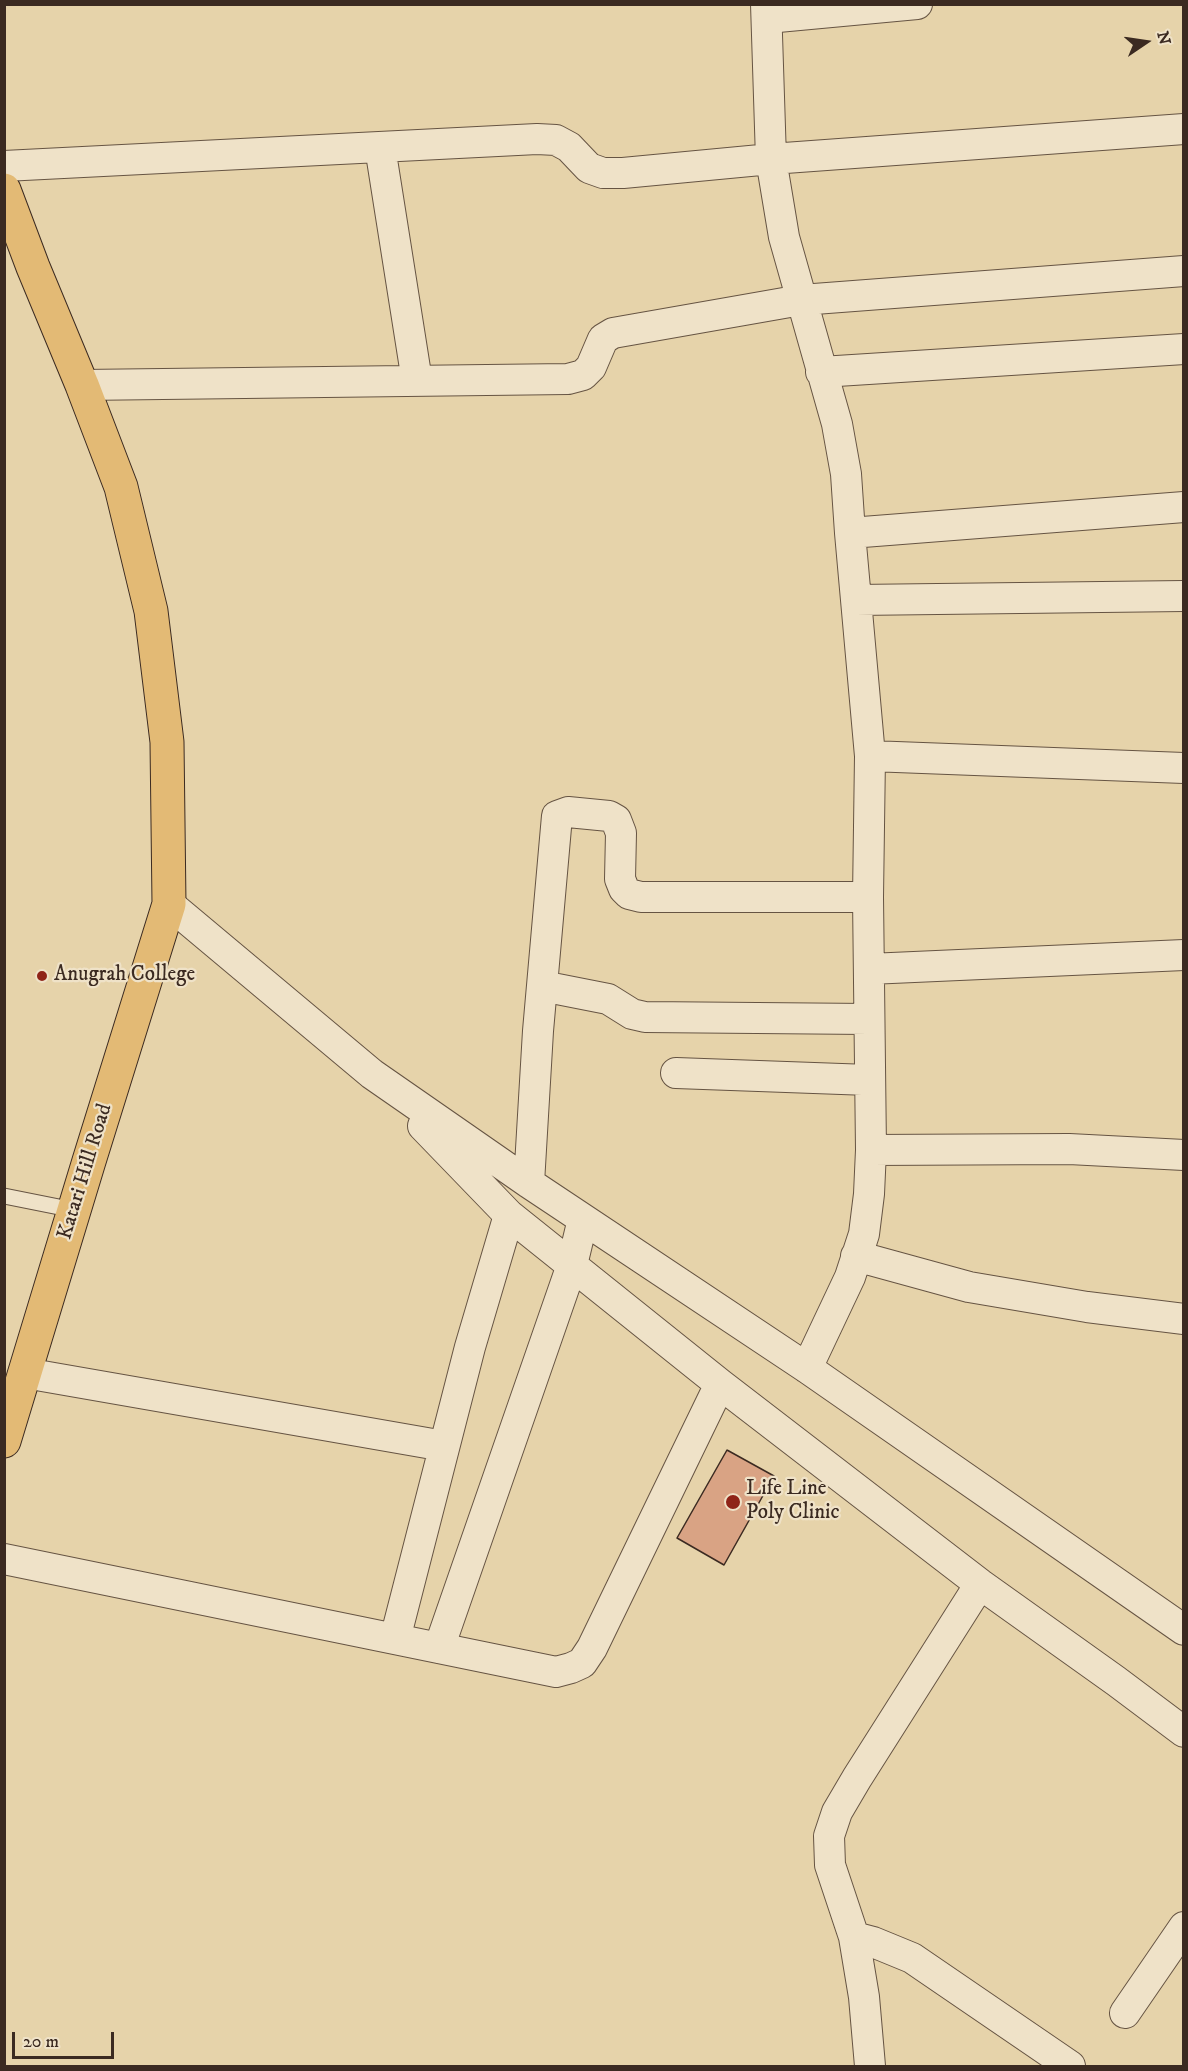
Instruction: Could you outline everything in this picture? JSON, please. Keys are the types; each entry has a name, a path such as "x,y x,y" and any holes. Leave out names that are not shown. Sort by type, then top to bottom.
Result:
{"main road":[{"name":"Katari Hill Road","path":"4,190 121,487 151,611 167,742 169,904 4,1441"}],"street":[{"path":"807,1368 850,1277 864,1234 869,1194 871,1150 868,1019 870,756 846,474 837,424 784,237 771,159 767,11 917,4"},
{"path":"4,166 537,139 556,140 569,147 589,168 603,173 1184,129"},
{"path":"380,147 417,381"},
{"path":"82,385 568,379 583,375 591,367 603,339 613,333 801,300 1184,271"},
{"path":"821,372 1184,349"},
{"path":"850,533 1184,507"},
{"path":"856,600 1184,596"},
{"path":"870,756 1184,768"},
{"path":"529,1183 542,986 557,816 563,812 609,816 616,820 621,833 620,879 629,894 641,897 868,897"},
{"path":"169,904 372,1074 529,1183 807,1368 1184,1630"},
{"path":"869,969 1184,955"},
{"path":"542,986 601,997 632,1014 645,1017 868,1019"},
{"path":"675,1073 869,1080"},
{"path":"372,1074 509,1215 720,1384 980,1584 1184,1732"},
{"path":"871,1150 1069,1149 1184,1155"},
{"path":"395,1639 470,1347 509,1215"},
{"path":"439,1648 572,1265 583,1219"},
{"path":"856,1256 969,1287 1087,1307 1184,1318"},
{"path":"25,1372 444,1446"},
{"path":"4,1559 556,1672 582,1663 592,1647 720,1384"},
{"path":"870,2067 864,1996 854,1937 830,1865 829,1836 837,1812 980,1584"},
{"path":"1125,2013 1184,1927"},
{"path":"854,1937 912,1958 1056,2062"}],"lane":[{"path":"4,1196 74,1210"}],"building":[{"path":"727,1450 774,1476 724,1565 677,1538"}],"place":[{"name":"Anugrah College","path":"42,976"},
{"name":"Life Line Poly Clinic","path":"733,1502"}]}
